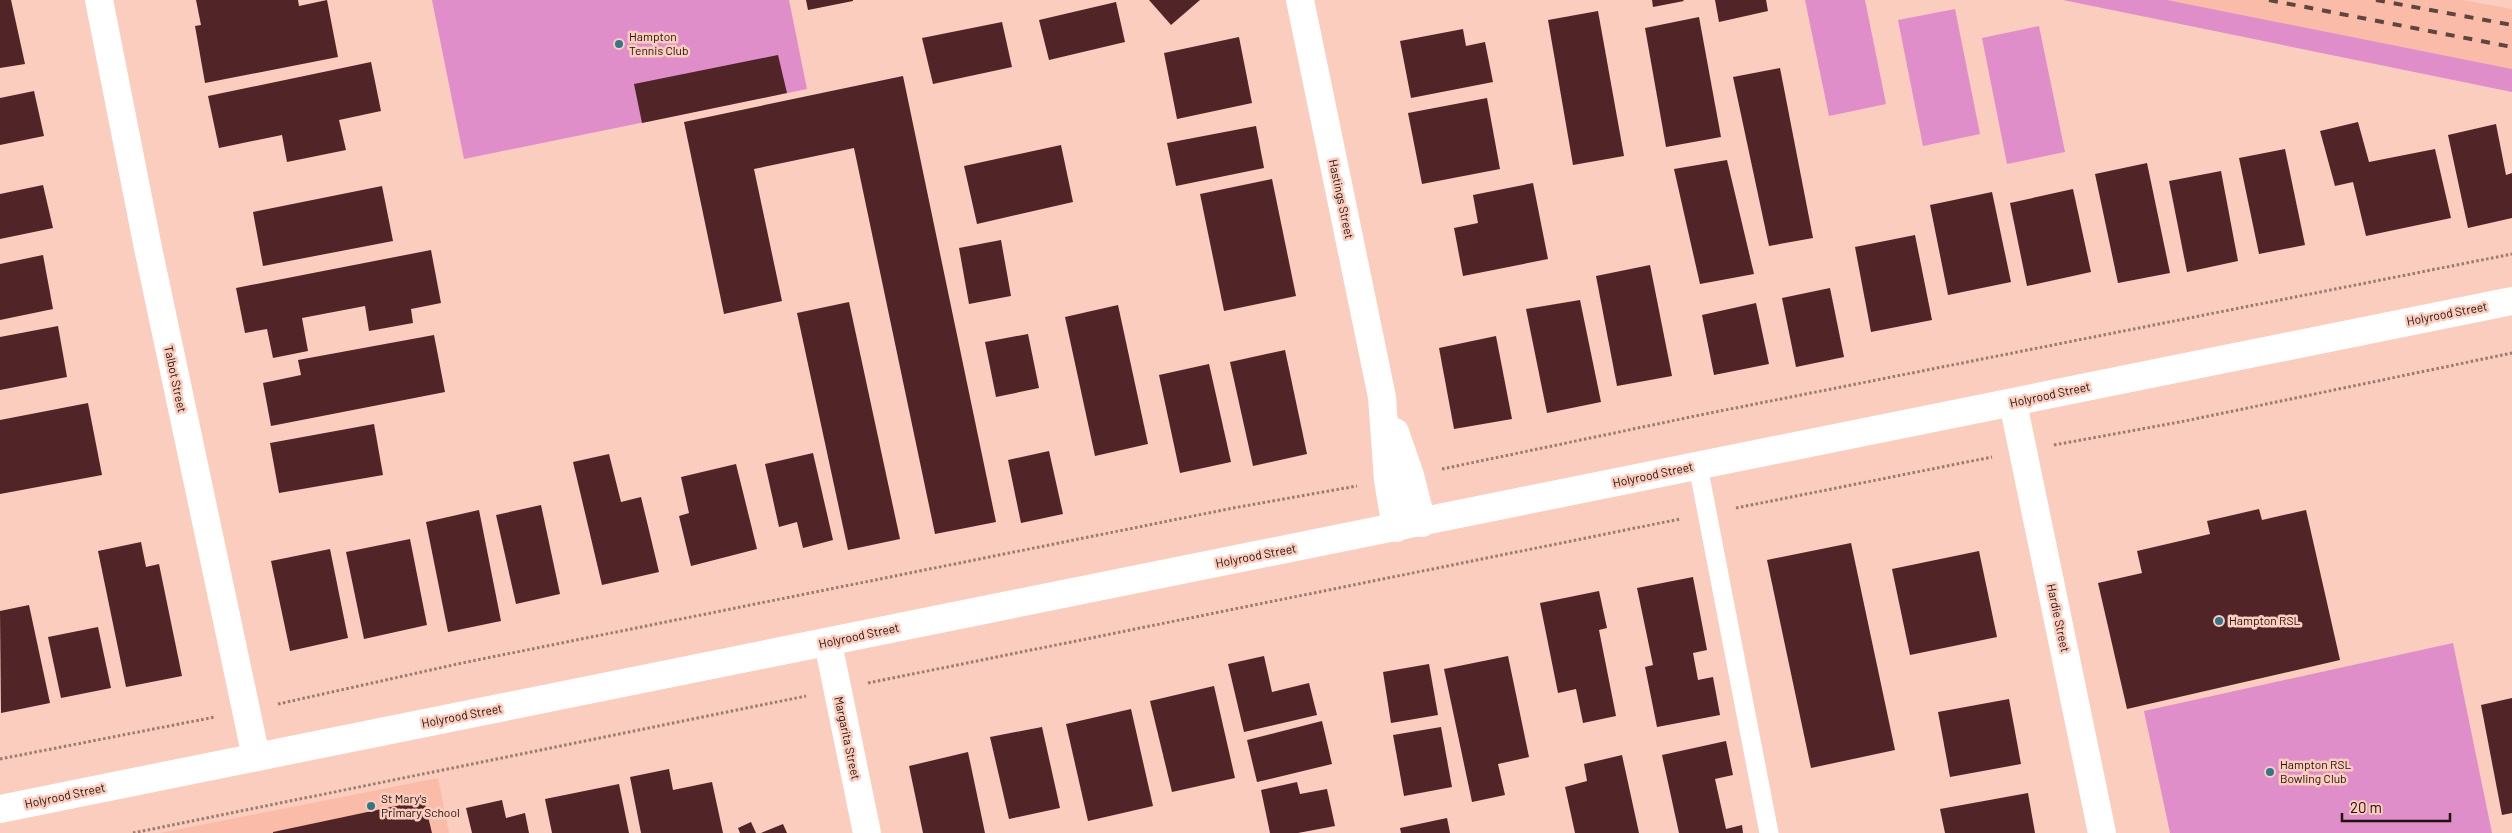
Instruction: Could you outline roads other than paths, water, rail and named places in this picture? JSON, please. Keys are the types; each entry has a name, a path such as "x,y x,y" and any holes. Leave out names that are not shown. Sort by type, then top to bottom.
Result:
{"street":[{"name":"Talbot Street","path":"99,0 152,267 256,757"},
{"name":"Hastings Street","path":"1300,0 1399,478 1396,528"},
{"name":"Holyrood Street","path":"0,809 2512,301"},
{"name":"Hardie Street","path":"2012,403 2102,833"},
{"name":"Hastings Street","path":"1399,478 1422,522"},
{"name":"Margarita Street","path":"828,643 867,833"}],"lane":[{"path":"1698,466 1768,833"}],"railway":[{"path":"2269,0 2512,47"},
{"path":"2376,0 2512,25"}],"place":[{"name":"Hampton Tennis Club","path":"619,44"},
{"name":"Hampton RSL","path":"2219,621"},
{"name":"Hampton RSL Bowling Club","path":"2270,772"},
{"name":"St Mary's Primary School","path":"371,806"}]}
